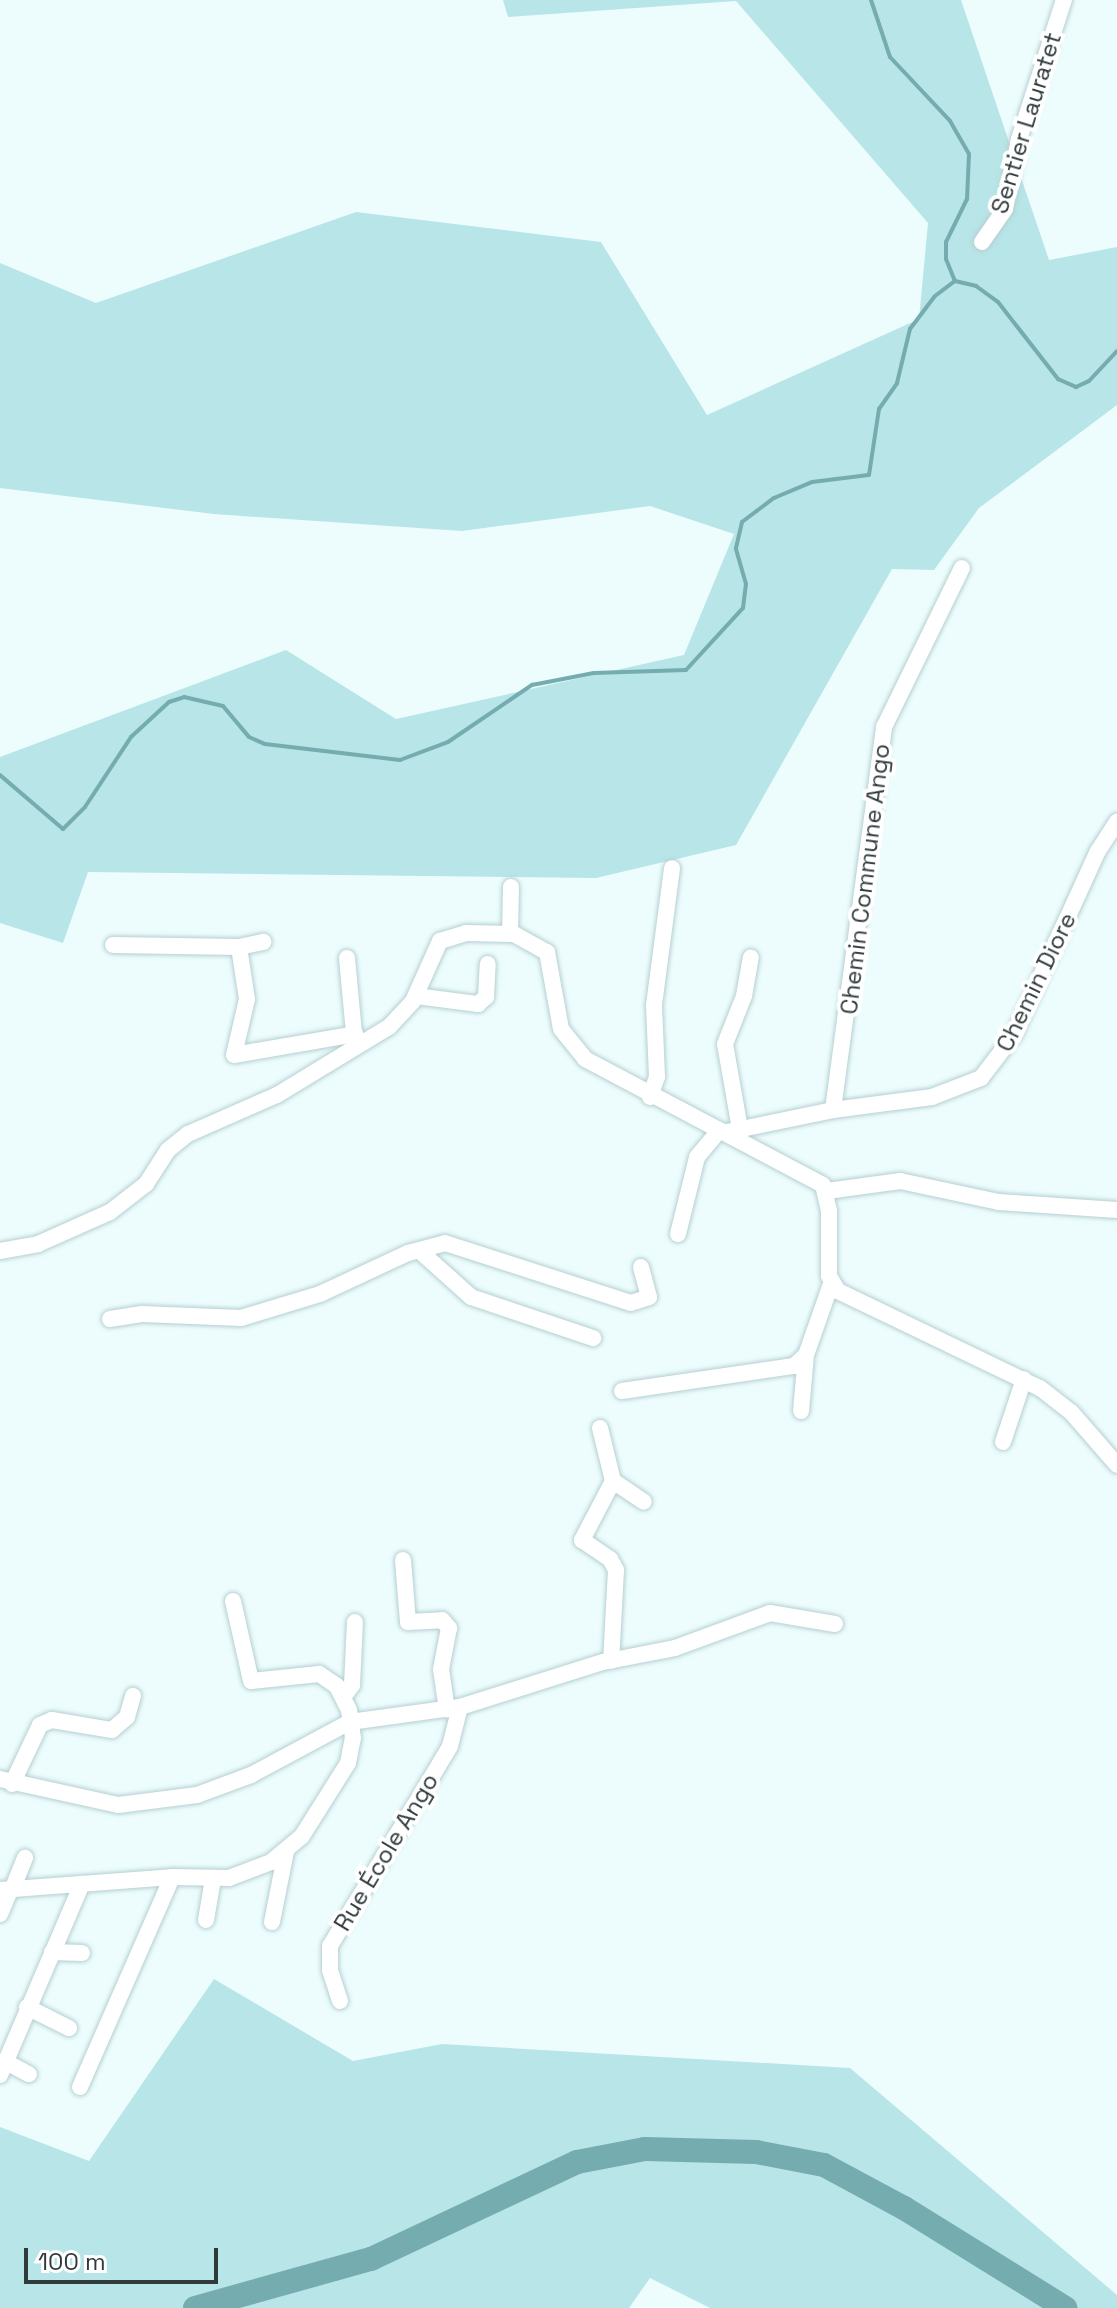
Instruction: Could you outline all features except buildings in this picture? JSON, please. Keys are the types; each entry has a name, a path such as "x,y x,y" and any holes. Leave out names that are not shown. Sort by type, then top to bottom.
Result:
{"street":[{"name":"Sentier Lauratet","path":"982,242 1005,209 1019,139 1064,0"},
{"name":"Chemin Commune Ango","path":"833,1110 884,727 962,568"},
{"name":"Chemin Diore","path":"729,1130 833,1110 932,1097 981,1078 1014,1035 1098,851 1117,822"},
{"path":"650,1097 657,1077 654,1005 672,868"},
{"path":"510,934 511,887"},
{"path":"239,947 247,999 234,1055 355,1040 389,1027 416,996 440,941 452,934 510,934 527,938 547,952 561,1029 575,1051 650,1097 729,1130 817,1180 827,1191 831,1284 806,1355 801,1411"},
{"path":"113,945 239,947 263,942"},
{"path":"347,958 355,1040"},
{"path":"729,1130 725,1044 744,996 751,958"},
{"path":"416,996 478,1004 486,997 488,964"},
{"path":"0,1251 38,1244 110,1212 146,1184 168,1150 188,1134 277,1095 355,1040"},
{"path":"678,1234 697,1157 729,1130"},
{"path":"827,1191 900,1181 984,1200 1117,1210"},
{"path":"110,1319 142,1314 241,1318 320,1294 408,1253 422,1253 457,1243 631,1303 649,1297 641,1267"},
{"path":"422,1253 471,1297 593,1338"},
{"path":"831,1284 890,1320 1024,1379 1064,1406 1117,1465"},
{"path":"622,1391 783,1370 806,1355"},
{"path":"1003,1442 1024,1379"},
{"path":"600,1428 613,1481 582,1540 610,1559 616,1570 611,1661"},
{"path":"613,1481 644,1502"},
{"name":"Rue École Ango","path":"340,2001 330,1970 330,1946 450,1746 453,1708 441,1669 449,1628 442,1620 411,1623 406,1618 403,1560"},
{"path":"7,1890 172,1877 213,1879 242,1874 286,1851 302,1836 343,1774 351,1750 350,1722 344,1696 319,1674 251,1681 233,1601"},
{"path":"133,1696 127,1717 112,1730 52,1720 40,1725 6,1782 118,1805 197,1795 251,1775 350,1722 453,1708 611,1661 675,1648 770,1613 835,1624"},
{"path":"344,1696 352,1685 355,1622"},
{"path":"272,1922 286,1851"},
{"path":"0,1914 7,1890 25,1857"},
{"path":"80,2087 172,1877"},
{"path":"206,1920 213,1879"},
{"path":"29,2074 3,2069 82,1884"},
{"path":"52,1952 82,1953"},
{"path":"27,2007 69,2028"}],"shaded area":[{"path":"503,0 961,0 1049,260 1117,247 1117,405 979,508 934,570 892,569 736,845 596,878 88,872 63,943 0,923 0,757 286,650 396,719 684,655 734,534 650,506 462,531 214,514 0,488 0,263 96,303 356,212 601,242 707,415 919,319 928,223 736,1 508,17"},
{"path":"214,1979 353,2061 442,2044 850,2068 1117,2295 1117,2308 710,2308 650,2278 629,2308 0,2308 0,2127 89,2161"}],"waterway":[{"path":"871,0 890,57 950,121 969,154 967,199 946,242 946,259 955,281"},
{"path":"0,775 63,829 85,807 131,737 169,702 184,697 223,706 249,737 265,744 400,760 448,742 532,685 594,673 686,670 743,608 746,584 736,548 742,522 774,498 812,482 869,475 879,409 897,383 910,329 935,296 955,281 976,286 998,302 1058,379 1076,387 1089,381 1117,351"},
{"path":"195,2308 371,2259 577,2162 645,2149 756,2152 824,2165 904,2208 1065,2308"}]}
